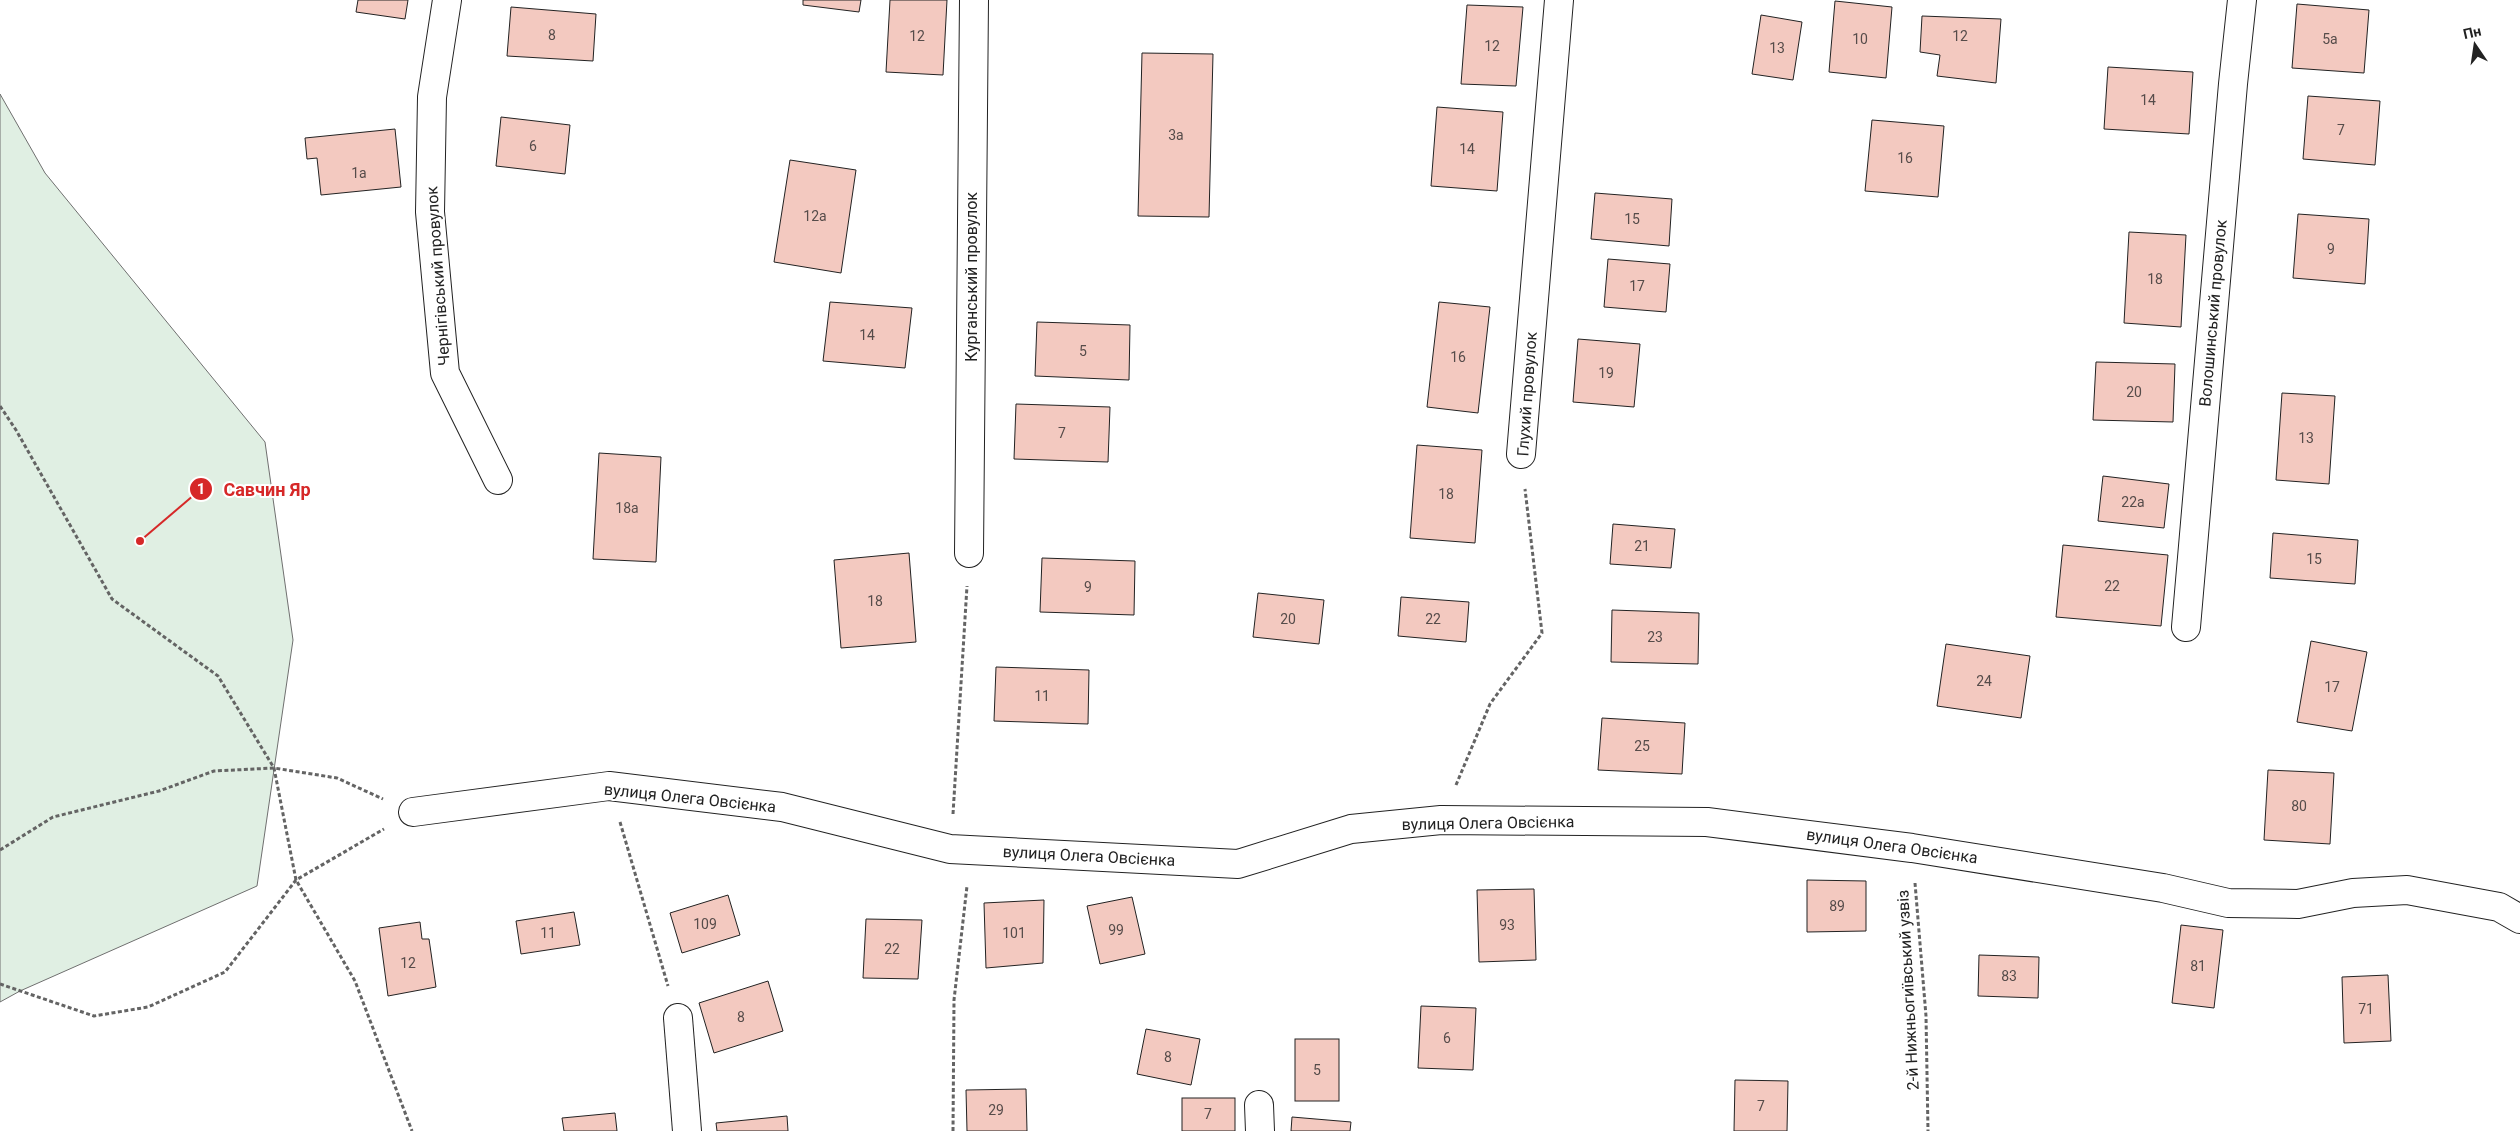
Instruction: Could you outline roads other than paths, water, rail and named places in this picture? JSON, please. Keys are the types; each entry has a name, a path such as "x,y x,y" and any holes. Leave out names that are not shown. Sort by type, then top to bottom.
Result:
{"street":[{"name":"Чернігівський провулок","path":"447,0 432,97 430,212 445,373 498,480"},
{"name":"Курганський провулок","path":"969,553 974,0"},
{"name":"Глухий провулок","path":"1521,454 1559,0"},
{"name":"Волошинський провулок","path":"2186,627 2242,0"},
{"name":"вулиця Олега Овсієнка","path":"413,812 609,786 782,807 961,850 1238,864 1350,829 1441,820 1707,822 1912,848 2163,888 2228,903 2298,904 2354,893 2407,890 2499,907 2520,919"},
{"path":"678,1018 687,1131"}],"place":[{"name":"Савчин Яр","path":"140,541"}]}
